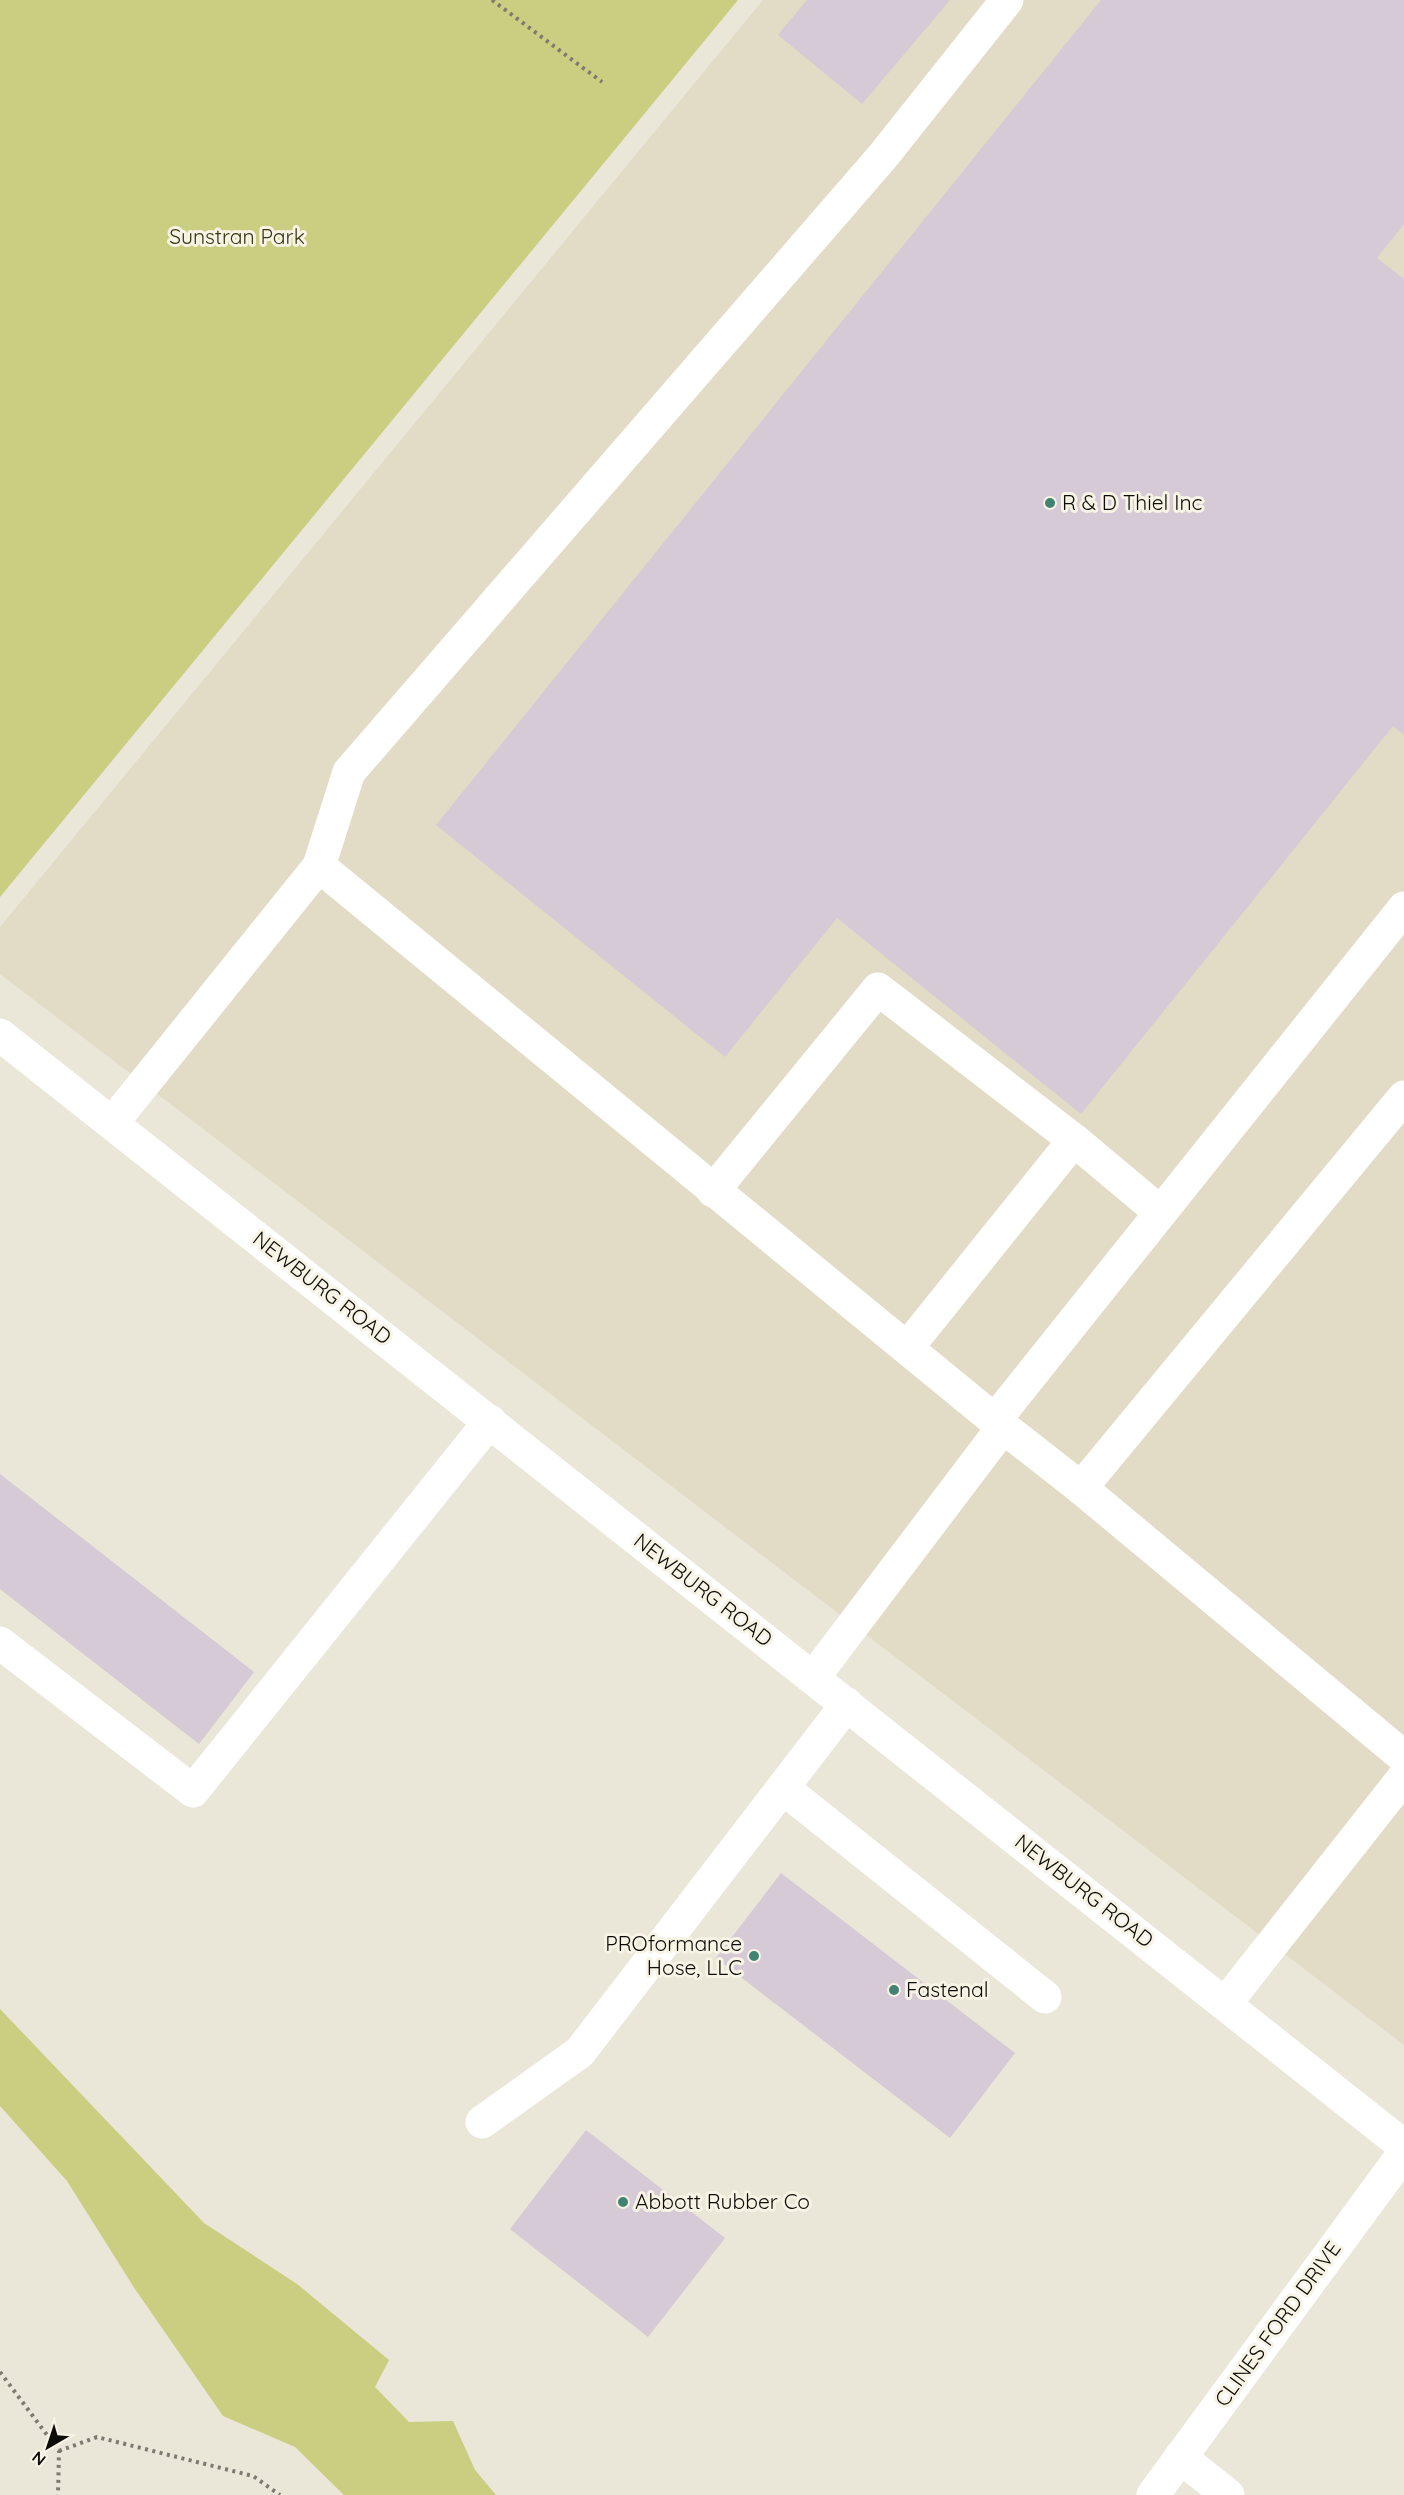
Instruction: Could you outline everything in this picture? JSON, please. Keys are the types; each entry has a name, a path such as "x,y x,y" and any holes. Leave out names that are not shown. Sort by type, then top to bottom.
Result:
{"main road":[{"path":"113,1122 319,866 349,772 883,156 1007,0"},
{"path":"319,866 713,1191 1081,1488 1404,1756"},
{"path":"813,1678 999,1424 1160,1212 1404,908"},
{"path":"713,1191 878,989 1074,1140 1160,1212"},
{"name":"NEWBURG ROAD","path":"0,1035 113,1122 1404,2146"},
{"path":"1081,1488 1404,1097"},
{"path":"907,1348 1074,1140"},
{"path":"0,1643 193,1791 490,1421"},
{"path":"482,2122 580,2052 848,1704"},
{"path":"1225,2004 1404,1777"},
{"path":"783,1788 1045,1997"},
{"name":"CLINES FORD DRIVE","path":"1153,2495 1404,2153"},
{"path":"1180,2457 1228,2495"}],"path":[{"path":"492,0 602,82"},
{"path":"0,2372 59,2451 58,2495"},
{"path":"59,2451 97,2437 253,2476 280,2495"}],"shaded area":[{"name":"R & D Thiel Inc","path":"763,0 1404,0 1404,2045 0,974 0,927"}],"green space":[{"name":"Sunstran Park","path":"0,0 738,0 0,897"},
{"path":"0,2009 204,2223 297,2284 389,2360 375,2387 409,2422 453,2421 475,2470 496,2495 344,2495 295,2447 223,2416 135,2289 67,2181 0,2106"}],"building":[{"path":"807,0 950,0 862,104 778,35"},
{"name":"R & D Thiel Inc","path":"1101,0 1404,0 1404,224 1377,258 1404,279 1404,735 1393,726 1081,1114 837,918 725,1057 436,825"},
{"path":"0,1474 254,1672 199,1744 0,1589"},
{"path":"781,1873 1015,2053 950,2138 716,1958"},
{"path":"586,2130 725,2238 648,2337 510,2229"}],"place":[{"name":"R & D Thiel Inc","path":"1050,503"},
{"name":"PROformance Hose, LLC","path":"754,1956"},
{"name":"Fastenal","path":"894,1990"},
{"name":"Abbott Rubber Co","path":"623,2202"}]}
